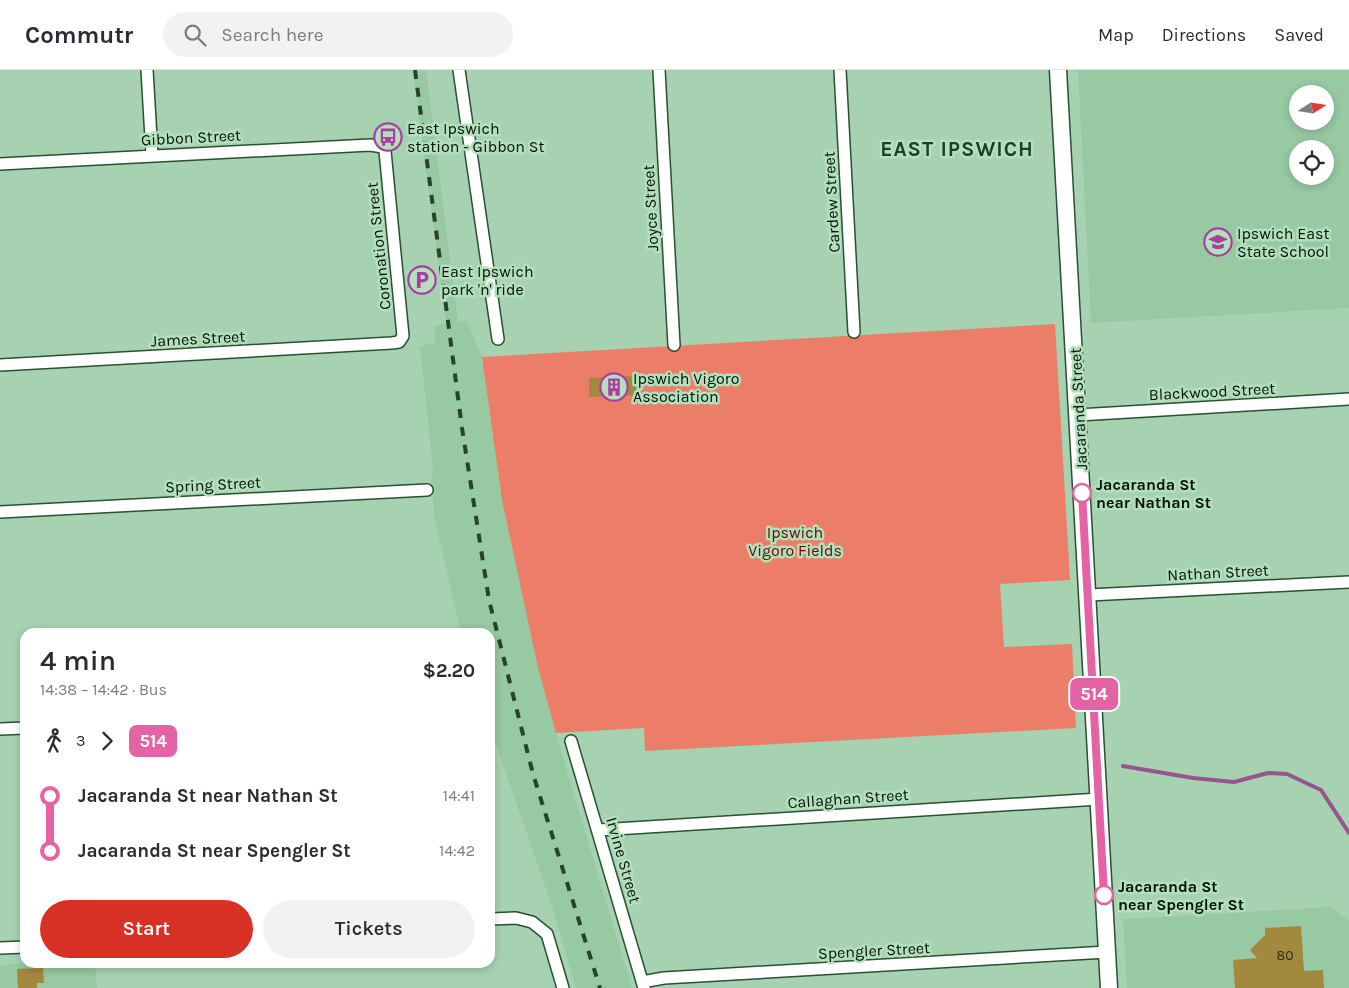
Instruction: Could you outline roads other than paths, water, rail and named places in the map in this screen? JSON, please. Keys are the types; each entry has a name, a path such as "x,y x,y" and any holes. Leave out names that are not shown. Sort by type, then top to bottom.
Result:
{"street":[{"path":"147,70 152,155"},
{"path":"459,70 498,339"},
{"name":"Joyce Street","path":"659,70 674,345"},
{"name":"Cardew Street","path":"840,70 854,332"},
{"name":"Jacaranda Street","path":"1058,70 1089,596 1109,988"},
{"name":"Gibbon Street","path":"0,164 370,145 383,147"},
{"name":"Coronation Street","path":"383,147 385,151 403,336 399,342"},
{"name":"James Street","path":"0,365 399,342"},
{"name":"Blackwood Street","path":"1078,415 1349,399"},
{"name":"Spring Street","path":"0,512 427,490"},
{"name":"Nathan Street","path":"1089,596 1349,582"},
{"path":"0,729 20,728"},
{"name":"Irvine Street","path":"571,741 599,830 643,985"},
{"name":"Callaghan Street","path":"599,830 1099,799"},
{"path":"495,919 516,918 532,922 547,934 563,988"},
{"path":"0,948 20,947"},
{"name":"Spengler Street","path":"643,985 664,978 1107,952"}],"waterway":[{"path":"1123,766 1193,778 1234,782 1268,773 1287,774 1321,790 1349,833"}],"railway":[{"path":"415,70 462,428 489,600 533,774 600,988"}],"place":[{"name":"East Ipswich station - Gibbon St","path":"388,137"},
{"name":"Ipswich East State School","path":"1218,242"},
{"name":"East Ipswich park 'n' ride","path":"422,280"},
{"name":"Ipswich Vigoro Association","path":"614,387"},
{"name":"Jacaranda St near Nathan St","path":"1082,493"},
{"name":"Jacaranda St near Spengler St","path":"1104,895"}],"district":[{"name":"EAST IPSWICH","path":"957,149"}],"park label":[{"name":"Ipswich Vigoro Fields","path":"795,541"}]}
